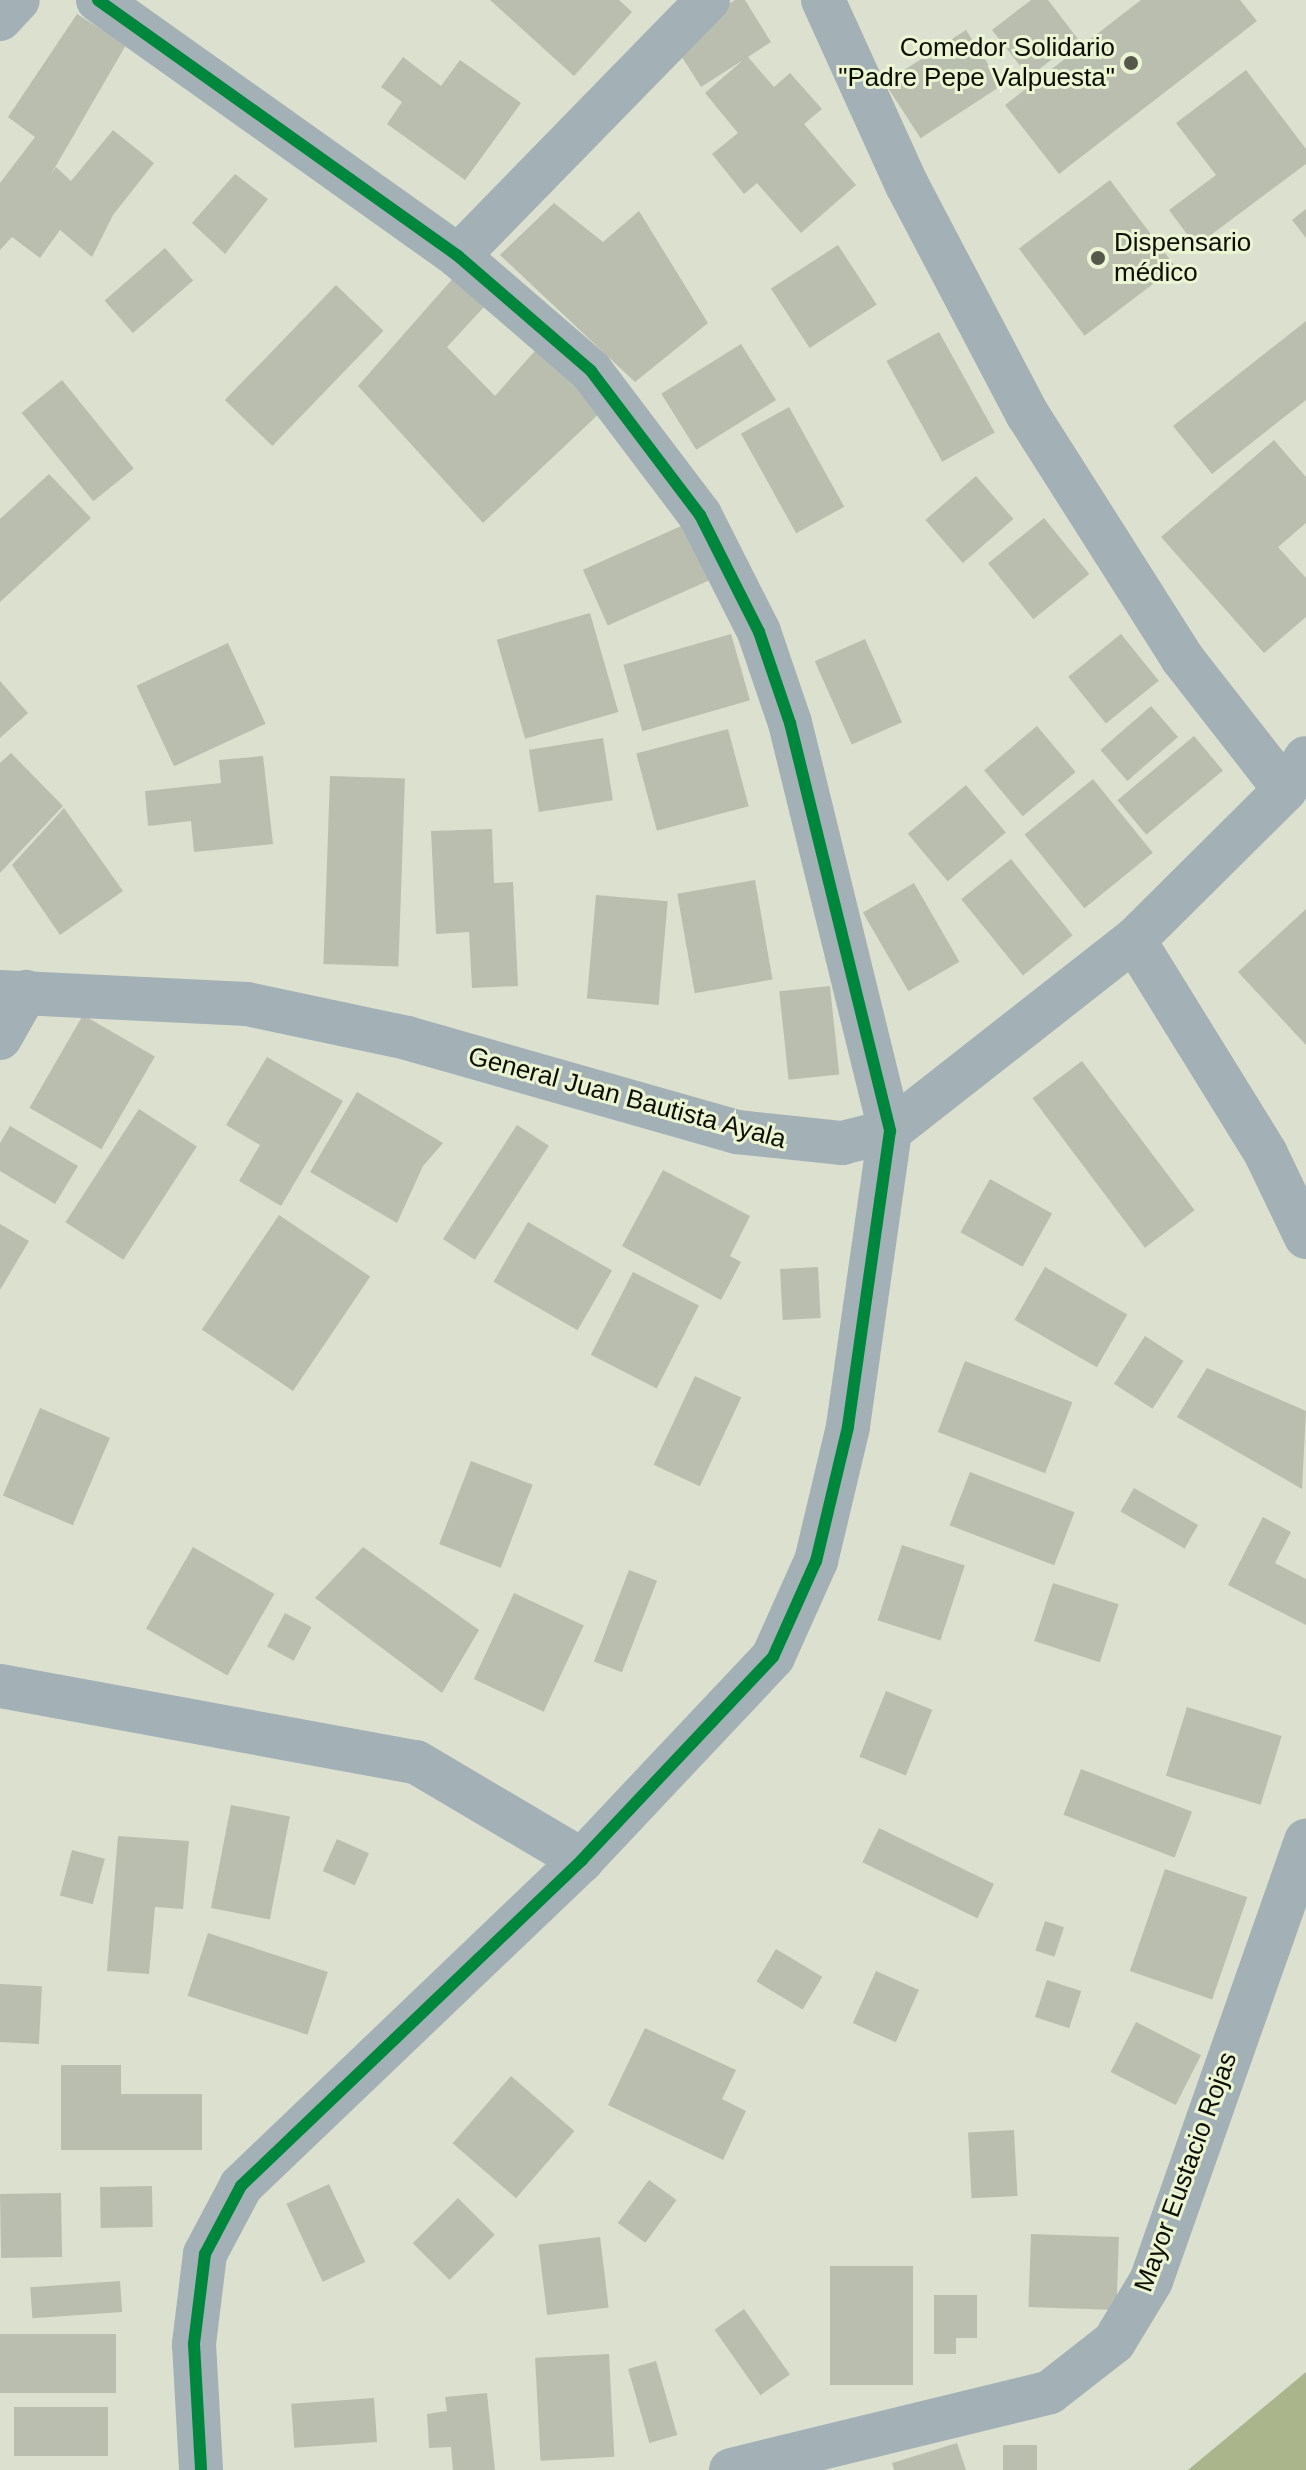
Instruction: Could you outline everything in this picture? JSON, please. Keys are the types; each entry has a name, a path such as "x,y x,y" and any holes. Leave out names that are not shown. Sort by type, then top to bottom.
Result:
{"street":[{"path":"0,19 18,0"},
{"path":"98,0 458,256 591,371 700,515 759,632 790,723 890,1131 848,1427 816,1561 773,1657 582,1860 241,2186 205,2254 194,2344 201,2470"},
{"path":"458,256 708,0"},
{"path":"823,0 907,185 1028,415 1182,658 1296,774"},
{"name":"General Juan Bautista Ayala","path":"13,992 247,1004 407,1038 800,1144 890,1131 1134,940 1296,774"},
{"path":"1134,940 1266,1154 1306,1237"},
{"path":"0,1038 13,992"},
{"path":"0,1686 416,1762 582,1860"},
{"name":"Mayor Eustacio Rojas","path":"731,2470 1050,2392 1114,2342 1151,2281 1306,1840"}],"shaded area":[{"path":"1306,2372 1306,2470 1188,2470"}],"building":[{"path":"490,0 619,0 632,12 574,76"},
{"path":"735,0 745,0 771,42 748,57 774,87 790,73 822,109 804,124 856,185 801,233 757,183 744,194 712,154 738,133 705,93 743,60 701,87 671,40"},
{"path":"1031,0 1048,0 1078,39 1029,77 992,30"},
{"name":"Comedor Solidario \"Padre Pepe Valpuesta\"","path":"1141,0 1240,0 1257,21 1059,174 1005,105"},
{"path":"77,14 126,45 50,176 56,167 71,181 113,130 154,163 113,215 92,257 60,230 40,258 12,237 0,250 0,183 35,137 8,117"},
{"path":"966,30 1002,85 921,138 885,83"},
{"path":"403,57 441,86 460,60 521,103 465,180 387,124 402,102 381,87"},
{"path":"1246,70 1306,149 1306,164 1196,246 1169,210 1216,175 1176,123"},
{"path":"235,174 268,199 225,254 192,223"},
{"name":"Dispensario médico","path":"1110,180 1176,267 1085,336 1019,249"},
{"path":"554,203 603,242 639,211 708,323 635,382 500,255"},
{"path":"1306,209 1306,238 1292,220"},
{"path":"838,245 877,305 810,348 771,289"},
{"path":"165,248 193,280 133,333 105,300"},
{"path":"455,276 484,307 447,347 495,396 542,343 603,410 483,523 358,386"},
{"path":"336,285 383,331 272,446 225,400"},
{"path":"1306,321 1306,400 1212,474 1173,426"},
{"path":"939,332 995,433 942,462 887,361"},
{"path":"741,344 776,400 696,450 661,394"},
{"path":"62,380 134,469 93,501 22,413"},
{"path":"789,407 844,507 796,533 741,434"},
{"path":"1274,440 1306,477 1306,523 1278,547 1306,578 1306,617 1264,653 1161,537"},
{"path":"49,474 91,518 0,602 0,519"},
{"path":"976,476 1013,519 963,563 925,520"},
{"path":"1044,518 1089,574 1033,619 988,563"},
{"path":"688,523 713,579 608,626 583,570"},
{"path":"590,613 618,712 525,739 497,640"},
{"path":"731,634 750,700 642,731 623,665"},
{"path":"1121,634 1159,681 1106,723 1068,677"},
{"path":"865,639 902,722 852,745 815,661"},
{"path":"228,643 266,724 174,766 136,686"},
{"path":"0,681 28,713 0,738"},
{"path":"1151,706 1178,737 1127,781 1100,750"},
{"path":"1037,726 1076,772 1023,816 984,770"},
{"path":"728,729 749,806 657,831 636,754"},
{"path":"1194,736 1223,770 1146,835 1117,800"},
{"path":"603,738 613,800 539,812 529,750"},
{"path":"11,753 63,806 0,873 0,763"},
{"path":"263,756 273,844 194,852 191,821 148,826 145,791 221,783 219,760"},
{"path":"330,776 405,779 398,967 323,964"},
{"path":"1093,779 1153,853 1084,908 1025,834"},
{"path":"966,785 1006,832 948,881 908,834"},
{"path":"64,808 123,891 60,935 12,865"},
{"path":"492,829 494,883 513,882 518,986 472,988 469,932 436,934 431,831"},
{"path":"1011,859 1073,935 1023,975 961,899"},
{"path":"755,880 773,979 695,993 677,894"},
{"path":"914,883 960,962 908,991 863,913"},
{"path":"596,895 668,901 659,1005 587,999"},
{"path":"1306,909 1306,1045 1238,972"},
{"path":"830,986 839,1075 789,1080 779,991"},
{"path":"83,1015 155,1056 101,1149 30,1108"},
{"path":"267,1057 343,1101 281,1206 239,1181 260,1145 226,1125"},
{"path":"1082,1061 1195,1210 1145,1248 1032,1098"},
{"path":"357,1092 443,1143 423,1166 397,1223 310,1172"},
{"path":"139,1109 197,1147 123,1260 65,1222"},
{"path":"517,1125 549,1146 475,1260 443,1239"},
{"path":"10,1126 78,1166 55,1204 0,1171 0,1143"},
{"path":"663,1170 750,1216 730,1256 741,1262 721,1300 622,1246"},
{"path":"990,1179 1052,1213 1023,1267 960,1232"},
{"path":"279,1215 370,1277 293,1391 202,1329"},
{"path":"528,1222 612,1270 578,1330 494,1282"},
{"path":"0,1224 29,1241 0,1290"},
{"path":"818,1267 821,1318 783,1320 780,1269"},
{"path":"1045,1267 1127,1314 1097,1367 1014,1320"},
{"path":"633,1272 699,1306 657,1388 591,1355"},
{"path":"1145,1336 1184,1361 1153,1409 1114,1384"},
{"path":"965,1361 1072,1402 1045,1473 938,1432"},
{"path":"1207,1368 1306,1411 1302,1489 1177,1417"},
{"path":"695,1376 741,1398 700,1486 654,1465"},
{"path":"40,1408 110,1438 73,1525 3,1495"},
{"path":"471,1461 533,1485 501,1568 439,1544"},
{"path":"970,1472 1075,1512 1054,1565 950,1525"},
{"path":"1134,1488 1198,1525 1185,1548 1120,1511"},
{"path":"1263,1517 1291,1532 1275,1563 1306,1579 1306,1625 1228,1585"},
{"path":"902,1545 965,1565 940,1641 878,1620"},
{"path":"193,1547 274,1594 227,1675 146,1628"},
{"path":"363,1547 479,1630 442,1693 315,1598"},
{"path":"629,1570 657,1581 622,1672 594,1661"},
{"path":"1053,1583 1119,1604 1100,1662 1034,1641"},
{"path":"514,1593 584,1626 544,1712 474,1679"},
{"path":"285,1613 311,1627 294,1661 267,1647"},
{"path":"886,1691 932,1710 906,1776 859,1757"},
{"path":"1187,1707 1282,1736 1261,1805 1166,1776"},
{"path":"1081,1769 1192,1812 1175,1857 1063,1815"},
{"path":"231,1805 290,1816 270,1920 211,1908"},
{"path":"879,1828 994,1884 977,1918 862,1862"},
{"path":"118,1836 189,1841 183,1909 155,1907 149,1974 107,1971"},
{"path":"337,1839 369,1853 355,1885 323,1871"},
{"path":"72,1850 105,1859 93,1904 60,1895"},
{"path":"1165,1869 1247,1897 1212,1999 1130,1971"},
{"path":"1045,1921 1064,1927 1054,1957 1035,1950"},
{"path":"208,1933 328,1972 307,2035 188,1996"},
{"path":"776,1949 822,1977 803,2009 756,1982"},
{"path":"876,1971 919,1990 896,2042 853,2023"},
{"path":"1047,1980 1081,1991 1069,2028 1035,2017"},
{"path":"0,1984 42,1986 39,2044 0,2042"},
{"path":"1136,2022 1201,2055 1176,2105 1111,2072"},
{"path":"645,2028 736,2070 722,2099 746,2111 723,2160 608,2105"},
{"path":"61,2065 121,2065 121,2094 202,2094 202,2150 61,2150"},
{"path":"511,2076 574,2131 516,2198 453,2143"},
{"path":"1014,2130 1017,2196 972,2198 968,2132"},
{"path":"649,2180 677,2200 645,2243 618,2223"},
{"path":"329,2184 365,2262 323,2282 286,2204"},
{"path":"152,2186 153,2227 101,2228 100,2187"},
{"path":"61,2193 62,2257 1,2258 0,2194"},
{"path":"458,2198 495,2235 450,2280 413,2243"},
{"path":"1031,2234 1119,2237 1116,2310 1028,2307"},
{"path":"600,2237 609,2307 547,2315 538,2245"},
{"path":"830,2266 913,2266 913,2385 830,2385"},
{"path":"120,2281 122,2312 32,2318 30,2287"},
{"path":"934,2295 977,2295 977,2338 956,2338 956,2354 934,2354"},
{"path":"744,2309 790,2375 760,2395 715,2330"},
{"path":"0,2334 116,2334 116,2393 0,2393"},
{"path":"609,2354 614,2457 540,2461 535,2358"},
{"path":"656,2361 677,2435 649,2443 628,2369"},
{"path":"487,2393 495,2470 453,2470 451,2447 429,2448 427,2414 447,2411 445,2397"},
{"path":"374,2398 377,2442 294,2448 291,2404"},
{"path":"14,2407 108,2407 108,2456 14,2456"},
{"path":"957,2443 966,2470 894,2470 892,2463"},
{"path":"1003,2445 1037,2445 1037,2470 1003,2470"}],"cycle path":[{"path":"98,0 458,256 591,371 700,515 759,632 790,723 890,1131 848,1427 816,1561 773,1657 582,1860 241,2186 205,2254 194,2344 201,2470"}],"place":[{"name":"Comedor Solidario \"Padre Pepe Valpuesta\"","path":"1131,63"},
{"name":"Dispensario médico","path":"1098,258"}]}
